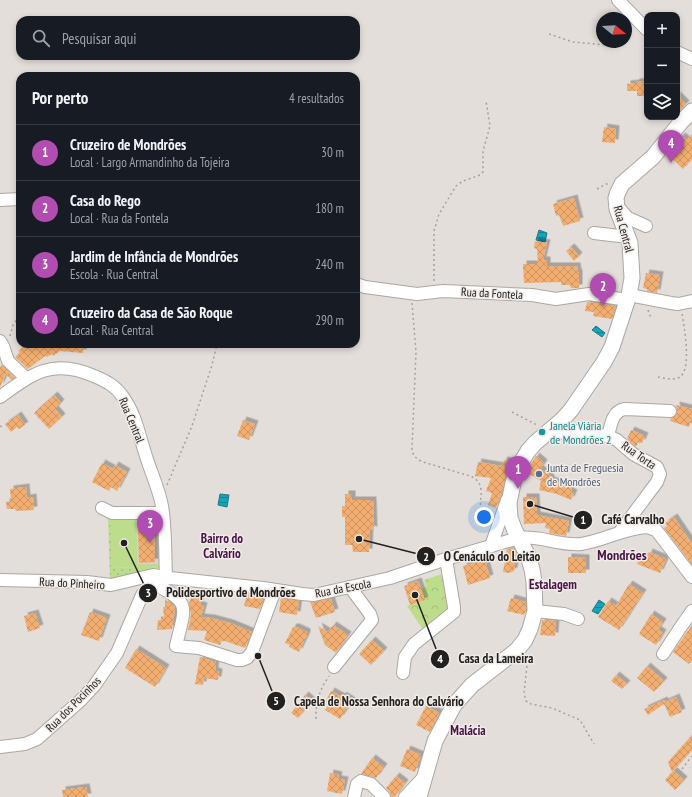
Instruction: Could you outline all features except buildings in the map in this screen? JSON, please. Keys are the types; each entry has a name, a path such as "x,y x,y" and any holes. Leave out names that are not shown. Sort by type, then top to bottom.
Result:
{"main road":[{"name":"Rua Central","path":"513,483 525,455 535,443 566,417 608,357 614,342 628,297 632,278 630,246 616,205 617,195 622,184 653,157 681,122 692,111"},
{"path":"419,797 437,736 454,705 472,685 517,650 526,636 535,611 532,569 528,556 513,527 509,513 509,498 513,483"}],"street":[{"path":"618,0 644,27"},
{"path":"680,53 692,59"},
{"path":"0,200 16,199"},
{"path":"616,205 628,218 646,226"},
{"path":"594,233 628,237"},
{"name":"Rua da Fontela","path":"360,285 421,294 434,291 532,295 556,299 589,294 628,297 667,303 686,302"},
{"path":"2,345 8,361 26,378"},
{"name":"Rua Central","path":"0,397 26,378 42,371 70,368 82,371 105,381 116,388 126,401 135,421 161,501 166,579"},
{"path":"608,436 614,415 622,409 670,411"},
{"name":"Rua Torta","path":"546,434 579,431 608,436 617,440 633,454 655,466 660,472 660,477 657,482 619,534"},
{"path":"491,546 513,483"},
{"path":"102,508 112,513 162,512"},
{"path":"519,538 576,544 644,527 650,527 656,530 665,540 692,577"},
{"name":"Rua da Escola","path":"166,579 189,579 310,595 390,578 446,559 519,538"},
{"path":"403,673 405,657 414,644 454,612 446,559"},
{"name":"Rua do Pinheiro","path":"0,580 88,582 111,585 155,575 166,579"},
{"path":"152,583 166,579"},
{"path":"152,583 173,594 183,605 184,610 176,646 199,648 240,660 247,658 252,652 275,590"},
{"name":"Rua dos Pocinhos","path":"0,747 26,744 37,739 81,700 94,686 116,653 139,600 152,583"},
{"path":"334,667 372,620 370,614 350,587"},
{"path":"535,611 564,614 578,619"},
{"path":"663,654 677,631 692,611"},
{"path":"405,797 424,777"},
{"path":"354,797 357,784 361,781 371,784 384,797"}],"path":[{"path":"549,34 573,42 596,44"},
{"path":"434,291 434,231 436,220 454,188 460,182 478,176 483,172 483,151 490,126 486,102"},
{"path":"410,293 416,352 413,454 416,458 423,462 475,478 479,483 482,493 480,510 482,515 487,519 499,523"},
{"path":"658,377 669,379 679,377 682,373 687,354 686,302"},
{"path":"2,345 16,321"},
{"path":"167,487 192,426 216,348"},
{"path":"512,412 531,420 546,434"},
{"path":"526,636 528,656 524,693 526,701 531,704 552,708 580,720 594,744"},
{"path":"316,719 317,700 322,687 334,667"},
{"path":"678,773 692,757"}],"shaded area":[{"path":"136,515 160,515 163,569 138,575"}],"green space":[{"path":"108,515 136,515 112,568 138,567 138,575 110,580"},
{"path":"136,517 138,567 112,568 110,518"},
{"path":"138,564 162,564 163,569 138,575"},
{"path":"445,573 452,610 424,631 407,606 424,600 421,589 426,587 424,580"}],"water":[{"path":"539,230 547,233 545,242 536,240"},
{"path":"596,326 605,333 602,337 592,330"},
{"path":"220,494 229,495 227,507 218,505"},
{"path":"599,600 605,604 598,614 592,611"}],"place":[{"name":"Cruzeiro da Casa de São Roque","path":"671,163"},
{"name":"Casa do Rego","path":"603,306"},
{"name":"Janela Viária de Mondrões 2","path":"542,432"},
{"name":"Junta de Freguesia de Mondrões","path":"539,474"},
{"name":"Cruzeiro de Mondrões","path":"518,489"},
{"name":"Café Carvalho","path":"530,504"},
{"name":"O Cenáculo do Leitão","path":"359,539"},
{"name":"Polidesportivo de Mondrões","path":"124,543"},
{"name":"Jardim de Infância de Mondrões","path":"150,543"},
{"name":"Casa da Lameira","path":"415,595"},
{"name":"Capela de Nossa Senhora do Calvário","path":"258,656"}],"district":[{"name":"Bairro do Calvário","path":"222,546"},
{"name":"Mondrões","path":"622,555"},
{"name":"Estalagem","path":"553,584"},
{"name":"Malácia","path":"468,730"}]}
